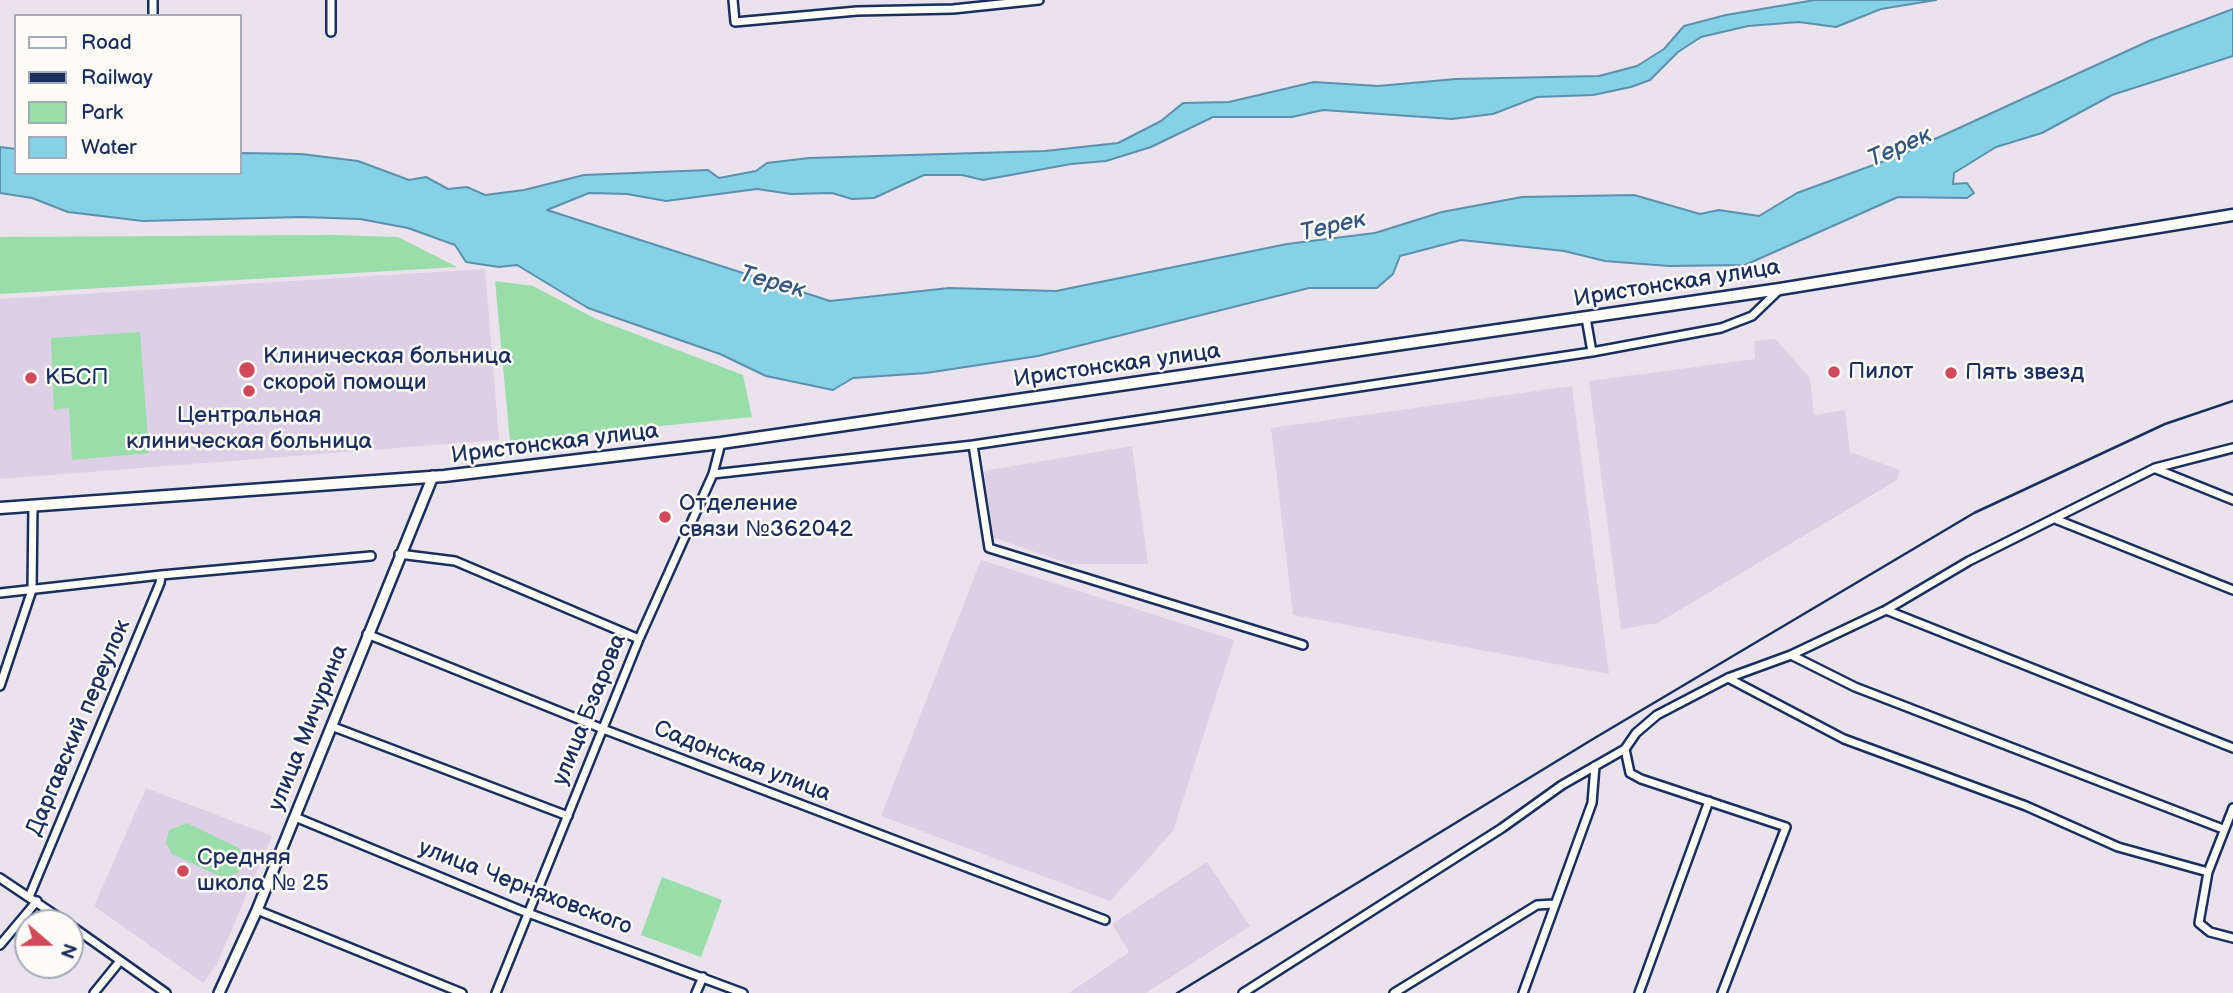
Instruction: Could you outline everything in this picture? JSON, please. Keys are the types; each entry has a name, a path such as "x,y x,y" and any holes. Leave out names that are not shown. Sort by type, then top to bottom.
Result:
{"main road":[{"name":"Иристонская улица","path":"0,508 433,476 721,443 1780,289 2233,215"}],"street":[{"path":"331,0 331,32"},
{"path":"733,0 735,22 857,11 953,9 1039,0"},
{"path":"953,0 953,9"},
{"path":"713,474 973,445 1592,352 1721,328 1752,316 1780,289"},
{"path":"1586,317 1592,352"},
{"name":"улица Бзарова","path":"496,993 639,639 713,474 721,443"},
{"path":"973,445 989,548 1303,645"},
{"path":"1243,993 1625,749 1636,733 1657,715 1728,678 1791,655 1886,610 1969,561 2155,468 2233,447"},
{"path":"2155,468 2233,500"},
{"name":"улица Мичурина","path":"219,993 257,910 399,554 433,476"},
{"path":"0,685 32,590 33,505"},
{"path":"2055,519 2233,590"},
{"path":"399,554 454,561 639,639"},
{"path":"0,593 371,556"},
{"name":"Даргавский переулок","path":"29,897 160,583 161,575"},
{"path":"1886,610 2233,748"},
{"name":"Садонская улица","path":"368,634 603,729 1105,920"},
{"path":"1791,655 1855,687 2223,829"},
{"path":"1728,678 1844,738 2026,807 2118,846 2208,872"},
{"path":"331,726 568,816"},
{"path":"1625,749 1630,773 1641,779 1786,827 1722,993"},
{"path":"1523,993 1592,803 1595,766"},
{"path":"1639,993 1709,801"},
{"path":"2233,808 2208,872 2200,923 2210,932 2233,938"},
{"name":"улица Черняховского","path":"295,817 527,912 743,993"},
{"path":"0,878 48,909"},
{"path":"0,945 37,901"},
{"path":"1394,993 1537,905 1554,904"},
{"path":"257,910 463,993"},
{"path":"84,935 166,993"},
{"path":"94,993 120,961"},
{"path":"696,993 703,976"}],"shaded area":[{"name":"Клиническая больница скорой помощи","path":"485,269 499,440 0,479 0,299"},
{"path":"1775,339 1810,378 1814,415 1845,410 1850,452 1900,470 1897,480 1658,623 1621,629 1589,381 1755,359 1754,341"},
{"path":"1572,386 1609,674 1293,615 1271,428"},
{"path":"1132,446 1148,564 1070,564 994,538 984,471"},
{"path":"981,560 1234,640 1173,831 1110,901 881,816"},
{"name":"Средняя школа № 25","path":"146,788 272,836 217,964 203,983 94,906"},
{"path":"1207,862 1250,926 1146,993 1069,993 1129,952 1112,924"}],"green space":[{"path":"0,237 398,237 457,267 0,294"},
{"path":"495,281 533,286 596,319 743,375 752,417 510,441"},
{"path":"140,332 149,453 72,460 69,408 54,410 51,338"},
{"path":"187,823 239,848 243,861 238,873 219,876 172,854 166,843 169,830"},
{"path":"662,877 722,900 701,957 641,935"}],"water":[{"name":"Терек","path":"1815,0 1936,0 1881,9 1836,27 1799,22 1748,26 1701,37 1678,52 1650,80 1593,95 1537,97 1493,114 1452,119 1323,110 1292,117 1213,117 1151,147 1106,161 1071,164 983,180 962,175 924,175 874,198 852,199 832,193 791,194 757,189 666,201 627,194 589,193 547,210 830,301 949,288 1056,291 1287,244 1375,233 1442,212 1522,197 1634,195 1700,214 1719,210 1759,216 1797,193 1898,156 2151,40 2233,9 2233,56 2112,95 2042,133 1996,147 1954,173 1953,184 1967,183 1974,193 1967,198 1898,197 1745,265 1669,266 1605,261 1564,251 1461,240 1400,256 1393,274 1377,288 1309,288 1038,356 926,373 853,378 833,390 766,376 720,354 588,308 517,265 499,267 466,262 455,245 408,228 360,219 301,217 143,221 68,212 32,198 0,193 0,147 14,149 14,175 242,175 242,153 301,154 358,161 409,180 426,177 448,189 467,187 485,195 524,190 584,175 708,170 719,178 756,171 767,163 809,158 1045,151 1118,143 1161,121 1183,103 1229,102 1314,82 1378,86 1456,79 1599,76 1637,66 1664,49 1684,26 1726,15"}],"railway":[{"path":"1177,993 1593,739 1974,513 2165,424 2233,401"}],"place":[{"name":"Клиническая больница скорой помощи","path":"247,370"},
{"name":"Пилот","path":"1834,372"},
{"name":"Пять звезд","path":"1951,373"},
{"name":"КБСП","path":"31,378"},
{"name":"Центральная клиническая больница","path":"249,391"},
{"name":"Отделение связи №362042","path":"665,517"},
{"name":"Средняя школа № 25","path":"183,871"}]}
